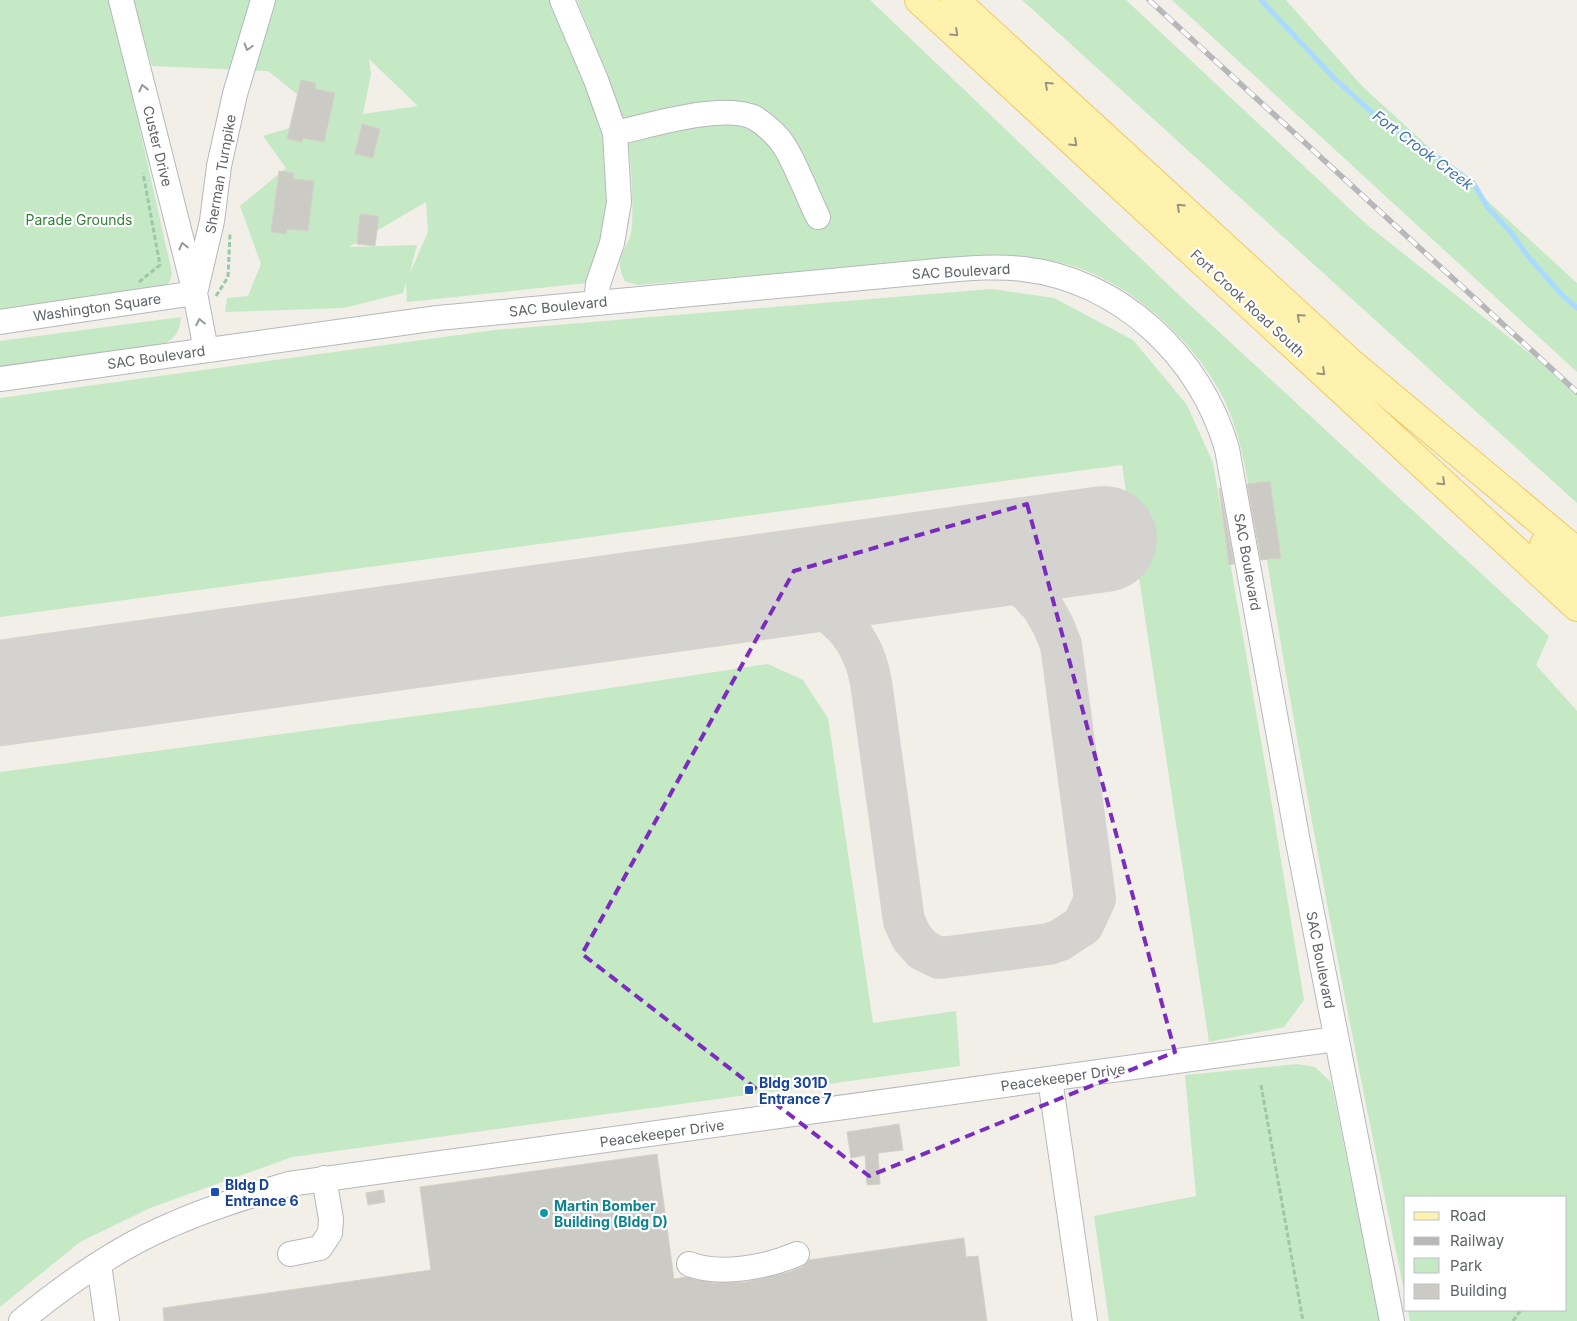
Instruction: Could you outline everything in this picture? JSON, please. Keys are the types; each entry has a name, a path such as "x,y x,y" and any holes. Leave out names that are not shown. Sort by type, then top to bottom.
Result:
{"main road":[{"name":"Fort Crook Road South","path":"919,0 1577,608"},
{"name":"Fort Crook Road South","path":"955,0 1351,363 1577,552"},
{"path":"1351,363 1577,577"}],"street":[{"name":"Custer Drive","path":"121,0 205,295"},
{"path":"562,0 596,80 615,133 619,202 612,243 598,284 596,302"},
{"name":"Sherman Turnpike","path":"206,350 205,295 219,166 254,6"},
{"path":"615,133 712,112 734,113 754,118 772,131 785,147 818,217"},
{"name":"SAC Boulevard","path":"0,379 438,318 947,270 991,267 1024,269 1050,274 1095,290 1117,302 1159,335 1183,360 1203,391 1217,418 1227,449 1336,1039 1392,1321"},
{"name":"Washington Square","path":"0,322 205,295"},
{"name":"Peacekeeper Drive","path":"21,1321 99,1264 138,1241 197,1214 289,1184 1336,1039"},
{"path":"1050,1080 1085,1321"},
{"path":"290,1254 320,1248 330,1233 331,1219 324,1178"},
{"path":"689,1264 704,1269 735,1268 780,1261 797,1254"},
{"path":"99,1264 107,1321"}],"path":[{"path":"136,284 160,265 142,170"},
{"path":"205,295 228,277 230,232"},
{"path":"1261,1084 1303,1321"}],"highlighted area":[{"path":"1027,504 1175,1052 869,1176 582,954 794,571"}],"green space":[{"name":"Parade Grounds","path":"0,0 111,0 172,273 170,281 163,288 0,311"},
{"path":"131,0 550,0 597,115 607,163 608,186 604,223 587,283 407,302 406,282 403,293 344,308 225,312 227,298 248,296 261,264 240,206 286,168 263,136 326,117 268,71 152,66","holes":["369,59 418,106 363,114 371,74","426,202 428,232 409,275 417,245 349,247"]},
{"path":"577,0 870,0 1179,295 1549,636 1536,665 1577,711 1577,1321 1410,1321 1408,1311 1567,1311 1567,1196 1404,1196 1404,1289 1332,930 1282,653 1267,560 1280,558 1270,481 1248,484 1241,448 1225,401 1206,369 1190,348 1152,311 1131,295 1085,270 1051,261 981,257 637,285 625,281 620,265 622,253 631,235 632,227 630,159 621,118"},
{"path":"1022,0 1126,0 1366,224 1577,391 1577,503"},
{"path":"1172,0 1286,0 1362,86 1577,283 1577,372"},
{"path":"991,289 1054,298 1133,340 1187,405 1213,463 1304,1000 1284,1027 1209,1042 1122,465 0,617 0,398 495,330"},
{"path":"181,317 178,331 169,341 160,346 0,368 0,341"},
{"path":"768,664 803,680 828,718 873,1023 956,1011 960,1066 292,1157 150,1208 80,1242 0,1307 0,772 498,705"},
{"path":"1297,1064 1315,1067 1331,1082 1380,1321 1109,1321 1094,1216 1196,1196 1185,1075"}],"building":[{"path":"301,80 316,83 315,89 335,93 324,142 303,138 302,142 287,139"},
{"path":"362,124 380,129 373,158 355,154"},
{"path":"279,171 294,173 293,179 314,181 308,231 287,229 286,234 271,232"},
{"path":"360,214 379,216 375,246 357,244"},
{"path":"1270,481 1281,558 1261,560 1247,484"},
{"path":"1219,488 1234,564 1229,565"},
{"path":"899,1124 903,1150 878,1153 880,1184 867,1185 865,1155 851,1158 847,1132"},
{"name":"Martin Bomber Building (Bldg D)","path":"657,1154 674,1279 686,1277 714,1283 746,1282 789,1272 802,1267 809,1260 964,1238 966,1257 978,1256 987,1321 164,1321 163,1308 431,1270 420,1187"},
{"path":"383,1190 385,1202 368,1205 366,1193"}],"waterway":[{"name":"Fort Crook Creek","path":"1261,0 1334,78 1376,116 1428,150 1474,184 1488,208 1509,230 1527,255 1561,294 1577,308"}],"taxiway":[{"path":"744,589 789,595 808,602 826,611 842,623 855,639 864,658 871,682 904,921 912,938 923,950 939,958 1049,944 1060,940 1083,925 1095,899 1061,645 1053,625 1042,606 1027,590 996,571 934,562"}],"runway":[{"path":"0,693 1104,539"}],"railway":[{"path":"1149,0 1577,392"}],"place":[{"name":"Bldg 301D Entrance 7","path":"749,1090"},
{"name":"Bldg D Entrance 6","path":"215,1192"},
{"name":"Martin Bomber Building (Bldg D)","path":"544,1213"}]}
